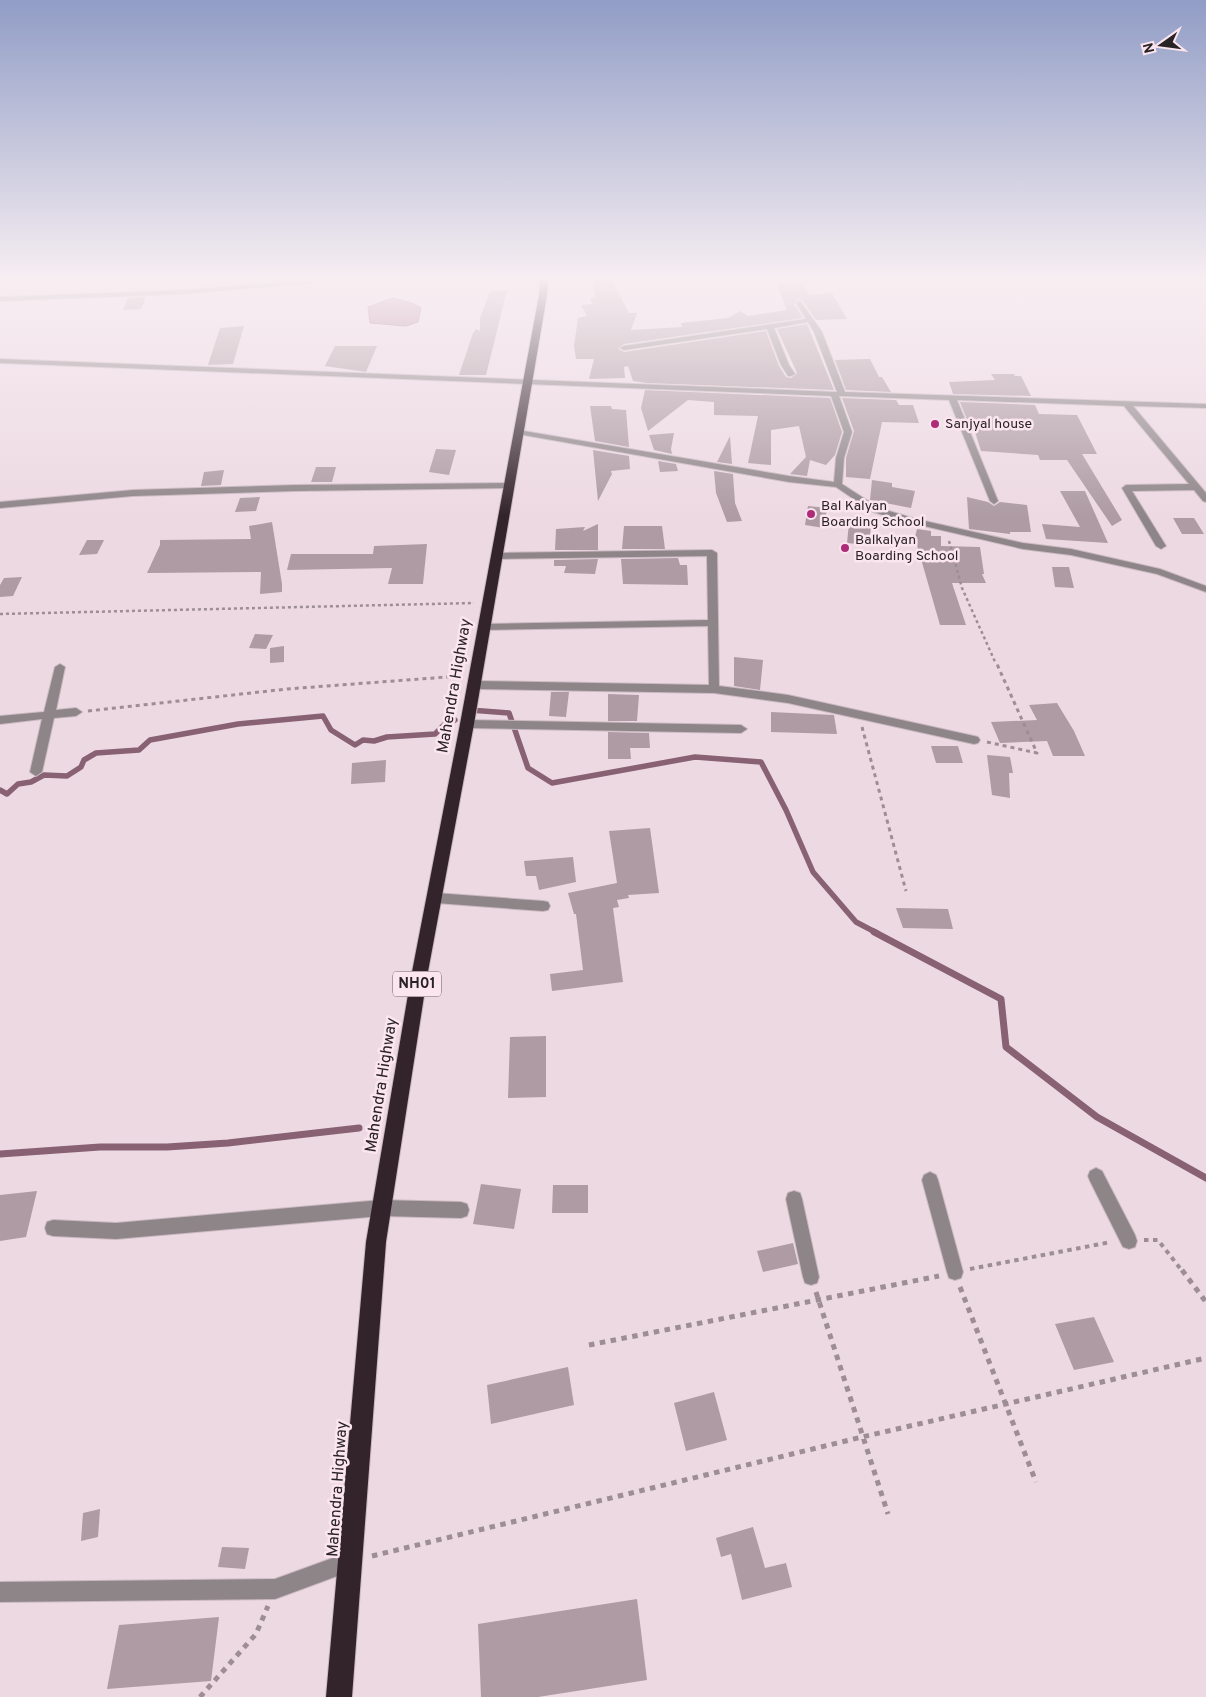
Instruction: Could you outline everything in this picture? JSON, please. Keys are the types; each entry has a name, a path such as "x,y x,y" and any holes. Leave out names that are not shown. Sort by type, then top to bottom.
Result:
{"highway":[{"name":"Mahendra Highway","path":"339,1697 352,1561 352,1524 375,1252 381,1208 419,977 436,898 531,357"}],"street":[{"path":"782,357 791,374"},
{"path":"826,357 848,432 840,458 838,485"},
{"path":"0,361 527,380 838,394 1206,406"},
{"path":"952,398 994,501"},
{"path":"1127,404 1206,499"},
{"path":"518,432 789,479 838,485 876,510 1023,546 1071,552 1160,572 1206,589"},
{"path":"0,505 133,493 295,488 508,486"},
{"path":"1160,546 1126,488 1196,487"},
{"path":"497,556 712,553 714,689"},
{"path":"484,627 713,622"},
{"path":"36,772 60,667"},
{"path":"475,680 714,689 788,699 974,740"},
{"path":"0,720 76,712"},
{"path":"467,724 741,729"},
{"path":"436,898 543,906"},
{"path":"1096,1176 1129,1241"},
{"path":"930,1180 955,1272"},
{"path":"794,1199 811,1277"},
{"path":"53,1228 116,1231 381,1208 461,1210"},
{"path":"0,1592 275,1589 352,1561"}],"path":[{"path":"945,528 962,588 1037,753 974,740"},
{"path":"0,614 469,605 489,598"},
{"path":"76,712 287,689 475,680"},
{"path":"859,715 906,891"},
{"path":"589,1344 1115,1241 1158,1240 1206,1302"},
{"path":"955,1272 1036,1482"},
{"path":"811,1277 888,1514"},
{"path":"352,1561 862,1437 1206,1358"},
{"path":"200,1697 256,1634 275,1589"}],"building":[{"path":"211,357 235,357 233,364 208,365"},
{"path":"329,357 372,357 366,372 325,366"},
{"path":"465,357 490,357 486,375 459,375"},
{"path":"576,357 776,357 786,377 791,378 797,373 790,357 821,357 834,390 647,383 633,381 628,366 624,367 625,378 589,379 594,359 576,359"},
{"path":"870,359 879,377 882,377 891,392 846,390 835,360"},
{"path":"991,374 1014,374 1015,376 1021,376 1031,396 953,394 949,382 995,380"},
{"path":"645,390 830,398 842,432 835,455 826,465 810,460 807,476 790,474 806,457 799,426 771,430 771,465 748,463 758,416 714,415 714,402 688,400 648,431 641,408"},
{"path":"842,398 896,400 899,405 913,405 919,423 882,422 870,479 846,477 846,458 854,431"},
{"path":"960,402 1035,405 1039,414 1077,415 1097,454 1082,454 1122,520 1112,526 1067,460 1040,460 1038,455 981,451 975,432 972,432"},
{"path":"590,406 611,406 612,409 626,410 629,447 595,441"},
{"path":"674,433 672,454 654,450 649,435"},
{"path":"730,436 732,464 717,462"},
{"path":"436,449 456,450 449,475 429,472"},
{"path":"593,450 629,456 630,469 611,471 612,474 598,501"},
{"path":"658,461 676,464 678,471 660,472"},
{"path":"316,467 336,467 332,482 311,482"},
{"path":"224,470 221,485 201,486 204,472"},
{"path":"714,471 733,474 735,503 742,521 727,522 716,493"},
{"path":"872,480 892,483 892,487 915,491 911,508 870,500"},
{"path":"1060,491 1085,491 1108,543 1046,539 1042,524 1080,527"},
{"path":"260,497 256,511 235,512 240,498"},
{"path":"967,497 988,502 994,506 1000,502 1027,505 1031,532 1010,532 1010,534 969,529"},
{"path":"808,506 827,508 824,528 805,525"},
{"path":"1173,518 1194,518 1204,534 1182,534"},
{"path":"272,522 282,592 260,594 261,572 147,573 160,545 160,540 251,539 249,526"},
{"path":"849,523 871,525 869,545 847,543"},
{"path":"598,524 598,550 555,550 556,529 585,527 583,531"},
{"path":"624,526 662,526 665,549 622,549"},
{"path":"917,529 931,531 931,536 941,536 941,546 980,547 984,574 982,574 986,583 952,583 966,625 940,625 917,545 913,545"},
{"path":"87,540 104,540 97,554 79,555"},
{"path":"427,544 423,584 388,584 392,568 287,570 291,554 373,554 374,546"},
{"path":"678,558 680,565 687,565 688,585 623,584 621,559"},
{"path":"598,559 595,574 564,573 566,566 554,566 554,560"},
{"path":"1052,567 1069,567 1074,588 1055,587"},
{"path":"22,577 13,596 0,597 0,585 4,578"},
{"path":"255,634 273,635 266,649 249,648"},
{"path":"284,646 284,662 270,663 270,648"},
{"path":"734,657 763,660 760,690 734,686"},
{"path":"551,692 569,692 566,717 549,716"},
{"path":"608,694 639,695 637,721 608,721"},
{"path":"1057,703 1074,731 1085,756 1053,756 1047,741 1000,743 991,722 1037,720 1029,705"},
{"path":"771,712 834,715 837,734 771,732"},
{"path":"608,732 649,733 650,748 630,748 631,759 608,759"},
{"path":"931,746 958,746 963,763 936,763"},
{"path":"987,755 1010,757 1013,773 1009,773 1010,798 992,795"},
{"path":"386,760 385,782 351,784 352,763"},
{"path":"650,828 659,893 628,895 629,898 617,900 619,907 613,908 623,982 552,991 550,974 583,970 576,914 574,914 568,893 617,883 609,831"},
{"path":"573,857 576,882 539,890 536,876 526,876 524,861"},
{"path":"896,908 948,909 953,929 903,928"},
{"path":"546,1036 546,1097 508,1098 510,1037"},
{"path":"481,1184 521,1189 514,1229 473,1224"},
{"path":"553,1185 588,1185 588,1213 552,1213"},
{"path":"37,1191 26,1237 0,1241 0,1195"},
{"path":"793,1243 798,1264 763,1272 757,1251"},
{"path":"1094,1317 1114,1362 1074,1370 1055,1324"},
{"path":"568,1367 574,1405 491,1424 487,1385"},
{"path":"714,1392 727,1440 686,1451 674,1403"},
{"path":"100,1509 98,1537 81,1541 83,1513"},
{"path":"753,1527 765,1568 786,1563 792,1587 742,1600 731,1554 721,1557 716,1538"},
{"path":"222,1547 249,1548 245,1569 218,1567"},
{"path":"637,1599 647,1680 538,1697 481,1697 478,1624"},
{"path":"219,1617 211,1681 107,1689 119,1625"}],"waterway":[{"path":"470,710 509,713 528,768 552,783 695,757 761,762 786,810 813,872 856,922 877,933"},
{"path":"0,790 7,794 18,784 31,782 44,775 67,776 81,767 84,760 96,753 139,750 150,740 238,724 323,716 331,730 355,745 363,740 374,741 387,737 435,734 445,724 455,720"},
{"path":"874,932 1001,999 1006,1047 1097,1117 1206,1178"},
{"path":"0,1154 100,1147 167,1147 228,1143 359,1128"}],"place":[{"name":"Sanjyal house","path":"935,424"},
{"name":"Bal Kalyan Boarding School","path":"811,514"},
{"name":"Balkalyan Boarding School","path":"845,548"}]}
